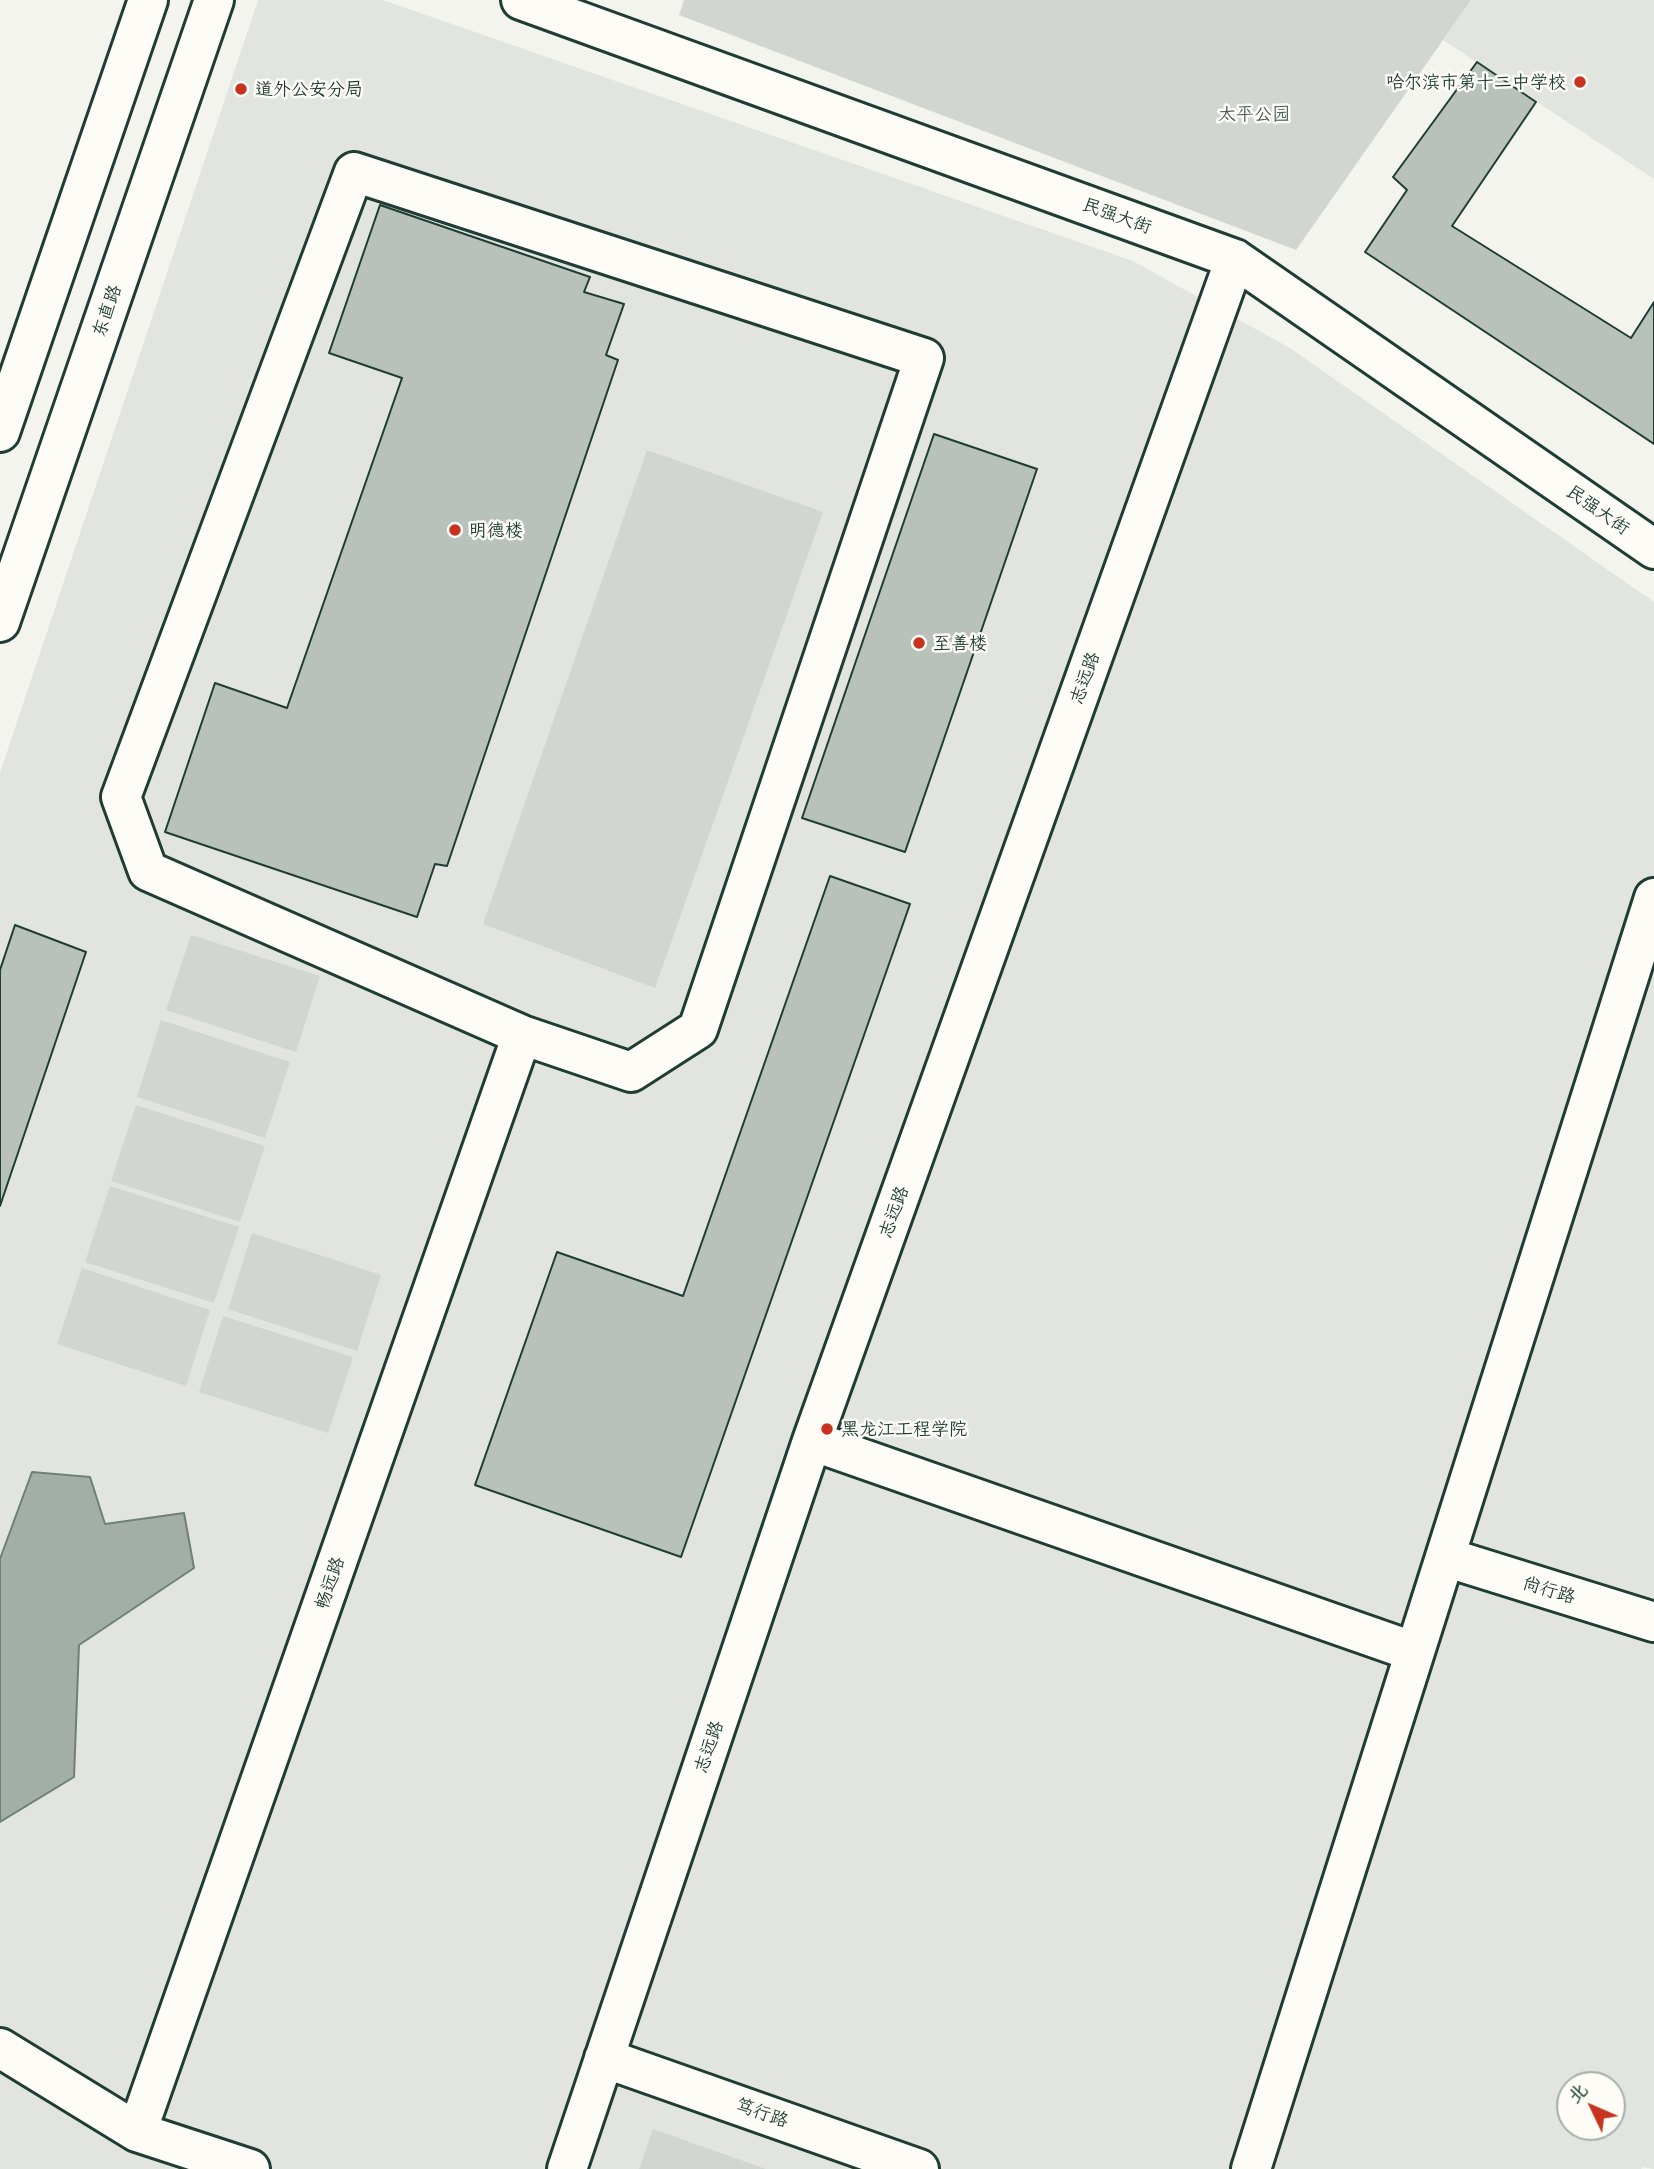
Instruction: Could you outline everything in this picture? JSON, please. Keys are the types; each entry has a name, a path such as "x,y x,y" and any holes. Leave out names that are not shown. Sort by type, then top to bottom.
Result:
{"main road":[{"path":"0,432 148,0"},
{"name":"东直路","path":"0,622 214,0"},
{"name":"民强大街","path":"521,0 1235,259 1654,549"},
{"path":"354,172 924,358 698,1029 631,1072 522,1035 148,871 121,797 354,172"},
{"name":"志远路","path":"567,2169 812,1441 1235,259"},
{"path":"1251,2169 1654,898"},
{"name":"畅远路","path":"137,2132 522,1035"},
{"path":"812,1441 1415,1653"},
{"name":"尚行路","path":"1445,1557 1654,1622"},
{"path":"0,2048 137,2132 250,2169"},
{"name":"笃行路","path":"604,2058 919,2169"}],"shaded area":[{"name":"黑龙江工程学院","path":"258,0 383,0 1133,261 1290,348 1654,602 1654,2169 0,2169 0,773"},
{"name":"哈尔滨市第十二中学校","path":"1471,0 1654,0 1654,179 1443,40"},
{"path":"32,1472 90,1477 105,1524 184,1513 194,1568 79,1645 74,1777 0,1822 0,1559"}],"green space":[{"name":"太平公园","path":"684,0 1471,0 1296,250 679,15"},
{"path":"647,450 823,512 655,988 483,924"},
{"path":"191,935 320,976 296,1052 166,1010"},
{"path":"161,1020 290,1062 265,1138 137,1097"},
{"path":"136,1105 265,1146 240,1222 111,1181"},
{"path":"110,1186 239,1227 214,1303 85,1262"},
{"path":"252,1233 381,1275 357,1351 228,1309"},
{"path":"82,1268 210,1310 186,1386 57,1344"},
{"path":"223,1316 353,1357 328,1433 199,1392"},
{"path":"653,2129 766,2169 639,2169"}],"building":[{"path":"1477,62 1536,102 1452,226 1631,338 1654,302 1654,444 1365,252 1407,190 1393,177"},
{"name":"明德楼","path":"380,205 590,277 584,292 624,304 606,355 618,360 447,866 435,864 417,917 165,832 215,683 287,708 402,378 329,353"},
{"name":"至善楼","path":"934,434 1037,469 905,852 802,818"},
{"path":"830,876 910,904 681,1557 475,1485 557,1252 683,1296"},
{"path":"15,925 86,952 0,1206 0,970"}],"place":[{"name":"哈尔滨市第十二中学校","path":"1580,82"},
{"name":"道外公安分局","path":"241,89"},
{"name":"明德楼","path":"455,530"},
{"name":"至善楼","path":"919,643"},
{"name":"黑龙江工程学院","path":"827,1429"}]}
